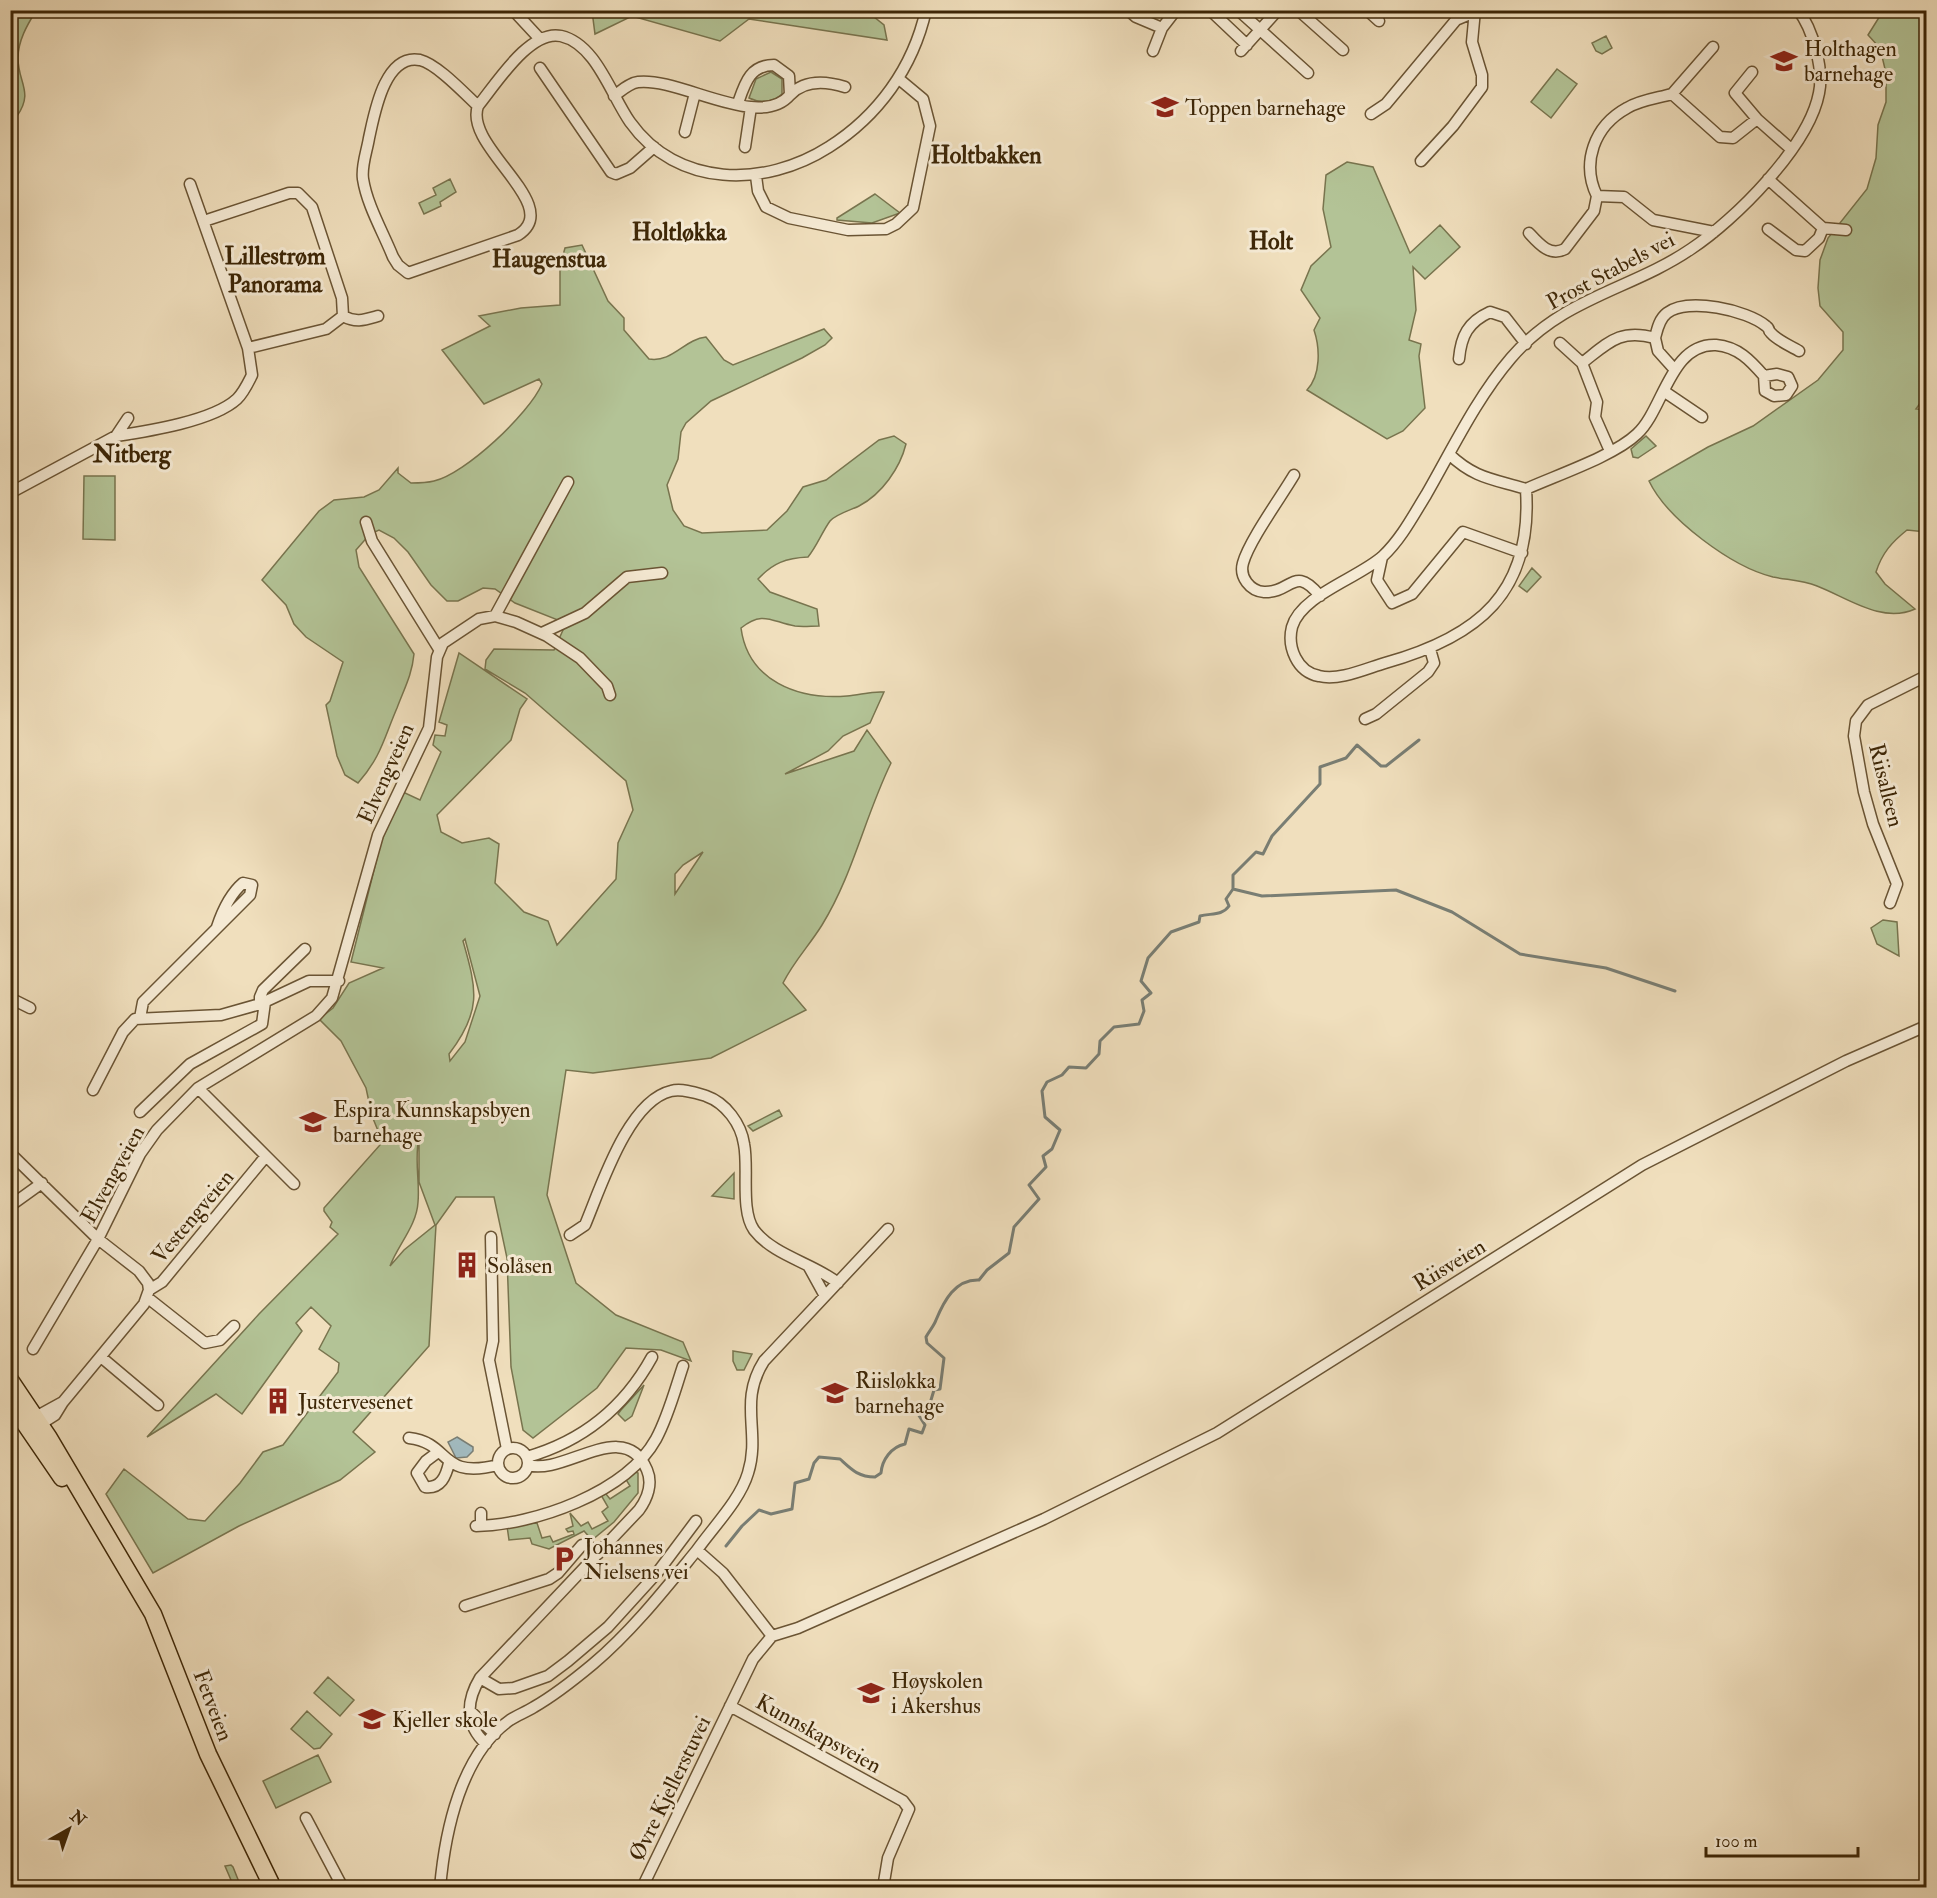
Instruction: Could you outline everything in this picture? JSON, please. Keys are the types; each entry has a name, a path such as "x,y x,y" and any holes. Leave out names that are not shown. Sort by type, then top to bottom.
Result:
{"highway":[{"name":"Fetveien","path":"10,1380 34,1423 156,1620 208,1754 273,1887"},
{"name":"Fetveien","path":"10,1402 34,1423"}],"street":[{"path":"513,10 539,38"},
{"path":"478,106 440,73 420,60 411,60 396,69 385,82 378,97 363,166 364,182 393,257 398,265 408,273 518,236 530,224 532,217 528,202 479,131 476,112 478,106 539,38 560,36 579,44 592,60 635,129 654,147 697,170 717,176 756,176 774,173 798,163 843,138 876,108 899,79 918,37 926,10"},
{"path":"1128,10 1136,17 1162,28"},
{"path":"1154,51 1162,28 1176,10"},
{"path":"1210,10 1244,48 1278,10"},
{"path":"1238,10 1308,74"},
{"path":"1298,10 1343,50"},
{"path":"1367,10 1379,21"},
{"name":"Prost Stabels vei","path":"1526,489 1528,518 1522,553 1513,574 1496,602 1472,626 1430,649 1344,675 1320,677 1309,673 1293,654 1290,641 1298,613 1320,596 1382,557 1407,526 1486,391 1513,355 1570,310 1689,250 1737,213 1768,179 1809,122 1820,91 1814,38 1798,10"},
{"path":"1371,114 1396,93 1456,20 1475,11"},
{"path":"1421,161 1453,126 1482,87 1482,75 1472,42 1475,11"},
{"path":"1597,196 1588,172 1589,161 1591,150 1607,124 1628,107 1672,94 1713,47"},
{"path":"738,103 749,76 754,70 767,65 781,68 789,76 790,94"},
{"path":"540,68 611,172 616,174 630,168 654,147"},
{"path":"1752,72 1736,93 1757,118 1791,149"},
{"path":"756,176 758,191 766,207 789,218 848,230 886,229 896,225 914,208 930,126 923,99 899,79"},
{"path":"614,96 638,82 750,107 779,105 800,87 819,82 845,87"},
{"path":"685,132 695,93"},
{"path":"1672,94 1720,136 1733,138 1757,118"},
{"path":"745,147 750,107"},
{"path":"1768,179 1823,228 1846,230"},
{"path":"10,493 37,481 116,436 168,429 225,406 237,399 252,375 248,348 190,184"},
{"path":"204,221 289,193 298,193 306,198 312,207 342,298 343,316"},
{"name":"Prost Stabels vei","path":"1529,233 1550,251 1559,252 1565,249 1594,211 1597,196 1624,197 1653,219 1714,232"},
{"path":"1768,229 1796,250 1805,251 1819,238 1823,228"},
{"path":"1675,370 1658,351 1655,338 1659,324 1667,313 1694,306 1721,308 1756,320 1799,351"},
{"path":"1459,359 1460,346 1470,325 1490,312 1505,317 1526,344"},
{"path":"343,316 352,321 360,321 378,315"},
{"path":"248,348 326,329 343,316"},
{"path":"1582,363 1616,338 1629,334 1655,338"},
{"path":"1560,343 1582,363 1597,402 1595,417 1610,451"},
{"path":"1449,454 1462,466 1480,477 1526,489 1610,451 1637,434 1651,418 1675,370 1686,356 1697,349 1710,345 1725,346 1741,352 1764,376"},
{"path":"1665,392 1702,417"},
{"path":"116,436 128,418"},
{"path":"1294,475 1248,551 1242,565 1244,579 1250,587 1263,592 1272,591 1295,579 1306,582 1320,596"},
{"path":"495,616 568,483"},
{"path":"366,522 372,541 439,649 449,638 468,624 495,616 542,633 580,658 607,686 610,695"},
{"path":"1382,557 1377,580 1392,603 1412,594 1463,532 1522,553"},
{"path":"542,633 585,613 627,577 662,573"},
{"name":"Elvengveien","path":"33,1349 98,1239 140,1154 157,1130 198,1088 316,1016 332,998 339,981 378,835 429,728 439,649"},
{"path":"1365,719 1376,714 1428,672 1434,663 1430,649"},
{"name":"Riisalleen","path":"1890,903 1897,884 1873,824 1864,792 1854,736 1856,721 1868,705 1926,676"},
{"path":"140,1018 143,1002 217,927"},
{"name":"Elvengveien","path":"140,1112 190,1064 262,1024 263,990 305,948"},
{"path":"93,1090 123,1032 131,1022 140,1018 204,1017 263,1003 309,981 339,981"},
{"path":"10,998 30,1008"},
{"name":"Riisveien","path":"772,1636 798,1628 996,1541 1108,1489 1217,1433 1642,1165 1846,1061 1926,1026"},
{"path":"198,1088 294,1184"},
{"path":"570,1235 585,1225 631,1122 647,1103 671,1091 693,1092 711,1098 721,1105 737,1123 744,1145 748,1219 754,1229 767,1242 809,1267 821,1270 838,1283"},
{"path":"10,1153 98,1239 139,1271 148,1283 148,1294 205,1343 220,1340 234,1326"},
{"name":"Vestengveien","path":"34,1423 56,1415 63,1402 101,1357 148,1294 162,1282 266,1156"},
{"path":"10,1206 42,1183"},
{"path":"440,1887 448,1837 459,1796 468,1774 486,1744 511,1720 545,1700 613,1646 697,1550 737,1494 748,1473 752,1450 750,1397 754,1377 764,1360 888,1229"},
{"path":"491,1237 493,1341 489,1359 507,1449"},
{"path":"809,1267 825,1296"},
{"path":"101,1357 158,1405"},
{"path":"527,1461 583,1434 604,1418 627,1396 652,1358"},
{"path":"481,1513 479,1526 538,1516 596,1493 641,1460 656,1440 683,1366"},
{"path":"409,1438 422,1440 449,1462 468,1470 498,1465"},
{"path":"486,1744 472,1726 470,1701 480,1678 639,1510 647,1497 649,1474 641,1460 625,1449 609,1447 547,1466 527,1461 516,1448 507,1449 500,1455 498,1465 505,1476 515,1478 524,1474 527,1461"},
{"path":"438,1452 426,1461 417,1473 425,1487 436,1487 441,1482 449,1462"},
{"path":"538,1516 543,1528"},
{"path":"480,1678 499,1689 514,1688 548,1676 568,1662 608,1627 657,1573 696,1521"},
{"path":"465,1606 549,1579 558,1573 582,1545 588,1545 598,1554"},
{"path":"697,1550 723,1573 772,1636"},
{"name":"Kunnskapsveien","path":"772,1636 756,1653 730,1706 903,1801 909,1809 888,1858 883,1887"},
{"name":"Øvre Kjellerstuvei","path":"642,1887 730,1706"},
{"path":"471,1712 495,1734"},
{"path":"306,1818 343,1887"}],"green space":[{"path":"11,10 36,11 24,33 18,52 25,94 22,108 17,116 11,116"},
{"path":"592,11 839,11 874,17 884,25 887,40 749,19 720,41 632,16 595,34"},
{"path":"1883,11 1926,11 1926,395 1916,409 1926,410 1926,532 1907,530 1888,548 1876,572 1885,584 1915,609 1903,613 1865,608 1811,584 1773,577 1739,563 1702,540 1685,525 1670,511 1649,481 1708,447 1753,426 1818,380 1843,350 1843,332 1820,306 1818,288 1820,260 1828,238 1867,189 1876,158 1878,125 1886,102 1886,73 1880,48 1868,35"},
{"path":"1606,36 1612,48 1602,54 1596,51 1592,43"},
{"path":"1557,69 1577,84 1551,118 1531,102"},
{"path":"771,72 782,79 782,94 766,101 749,98 756,79"},
{"path":"1347,162 1373,167 1410,253 1440,225 1460,247 1425,279 1413,267 1416,310 1409,340 1421,344 1419,356 1425,408 1403,431 1387,439 1307,390 1312,384 1317,369 1318,353 1314,330 1320,318 1301,290 1311,266 1331,247 1323,209 1326,175"},
{"path":"450,179 456,192 440,202 441,206 424,214 419,203 436,195 433,188"},
{"path":"875,194 900,213 872,223 837,220 837,218"},
{"path":"582,245 608,301 624,318 624,330 649,359 665,358 691,342 706,337 724,360 733,365 824,329 832,338 825,345 802,358 711,401 686,423 681,432 678,459 667,485 673,510 684,526 702,533 767,530 787,511 803,487 826,480 879,440 894,436 906,444 889,480 867,501 830,521 808,557 780,562 758,579 770,592 817,609 819,626 795,626 762,618 741,628 754,662 778,683 811,695 847,696 884,692 870,723 843,736 828,751 785,774 854,751 867,730 891,763 833,906 783,983 806,1010 711,1058 593,1073 566,1070 547,1195 576,1283 616,1315 683,1342 691,1361 661,1350 626,1348 597,1388 533,1438 523,1430 511,1367 507,1258 494,1197 456,1197 436,1225 429,1346 353,1432 375,1452 340,1480 239,1526 153,1573 106,1494 124,1469 188,1519 205,1521 240,1483 263,1452 283,1445 338,1372 339,1363 319,1349 331,1326 311,1307 296,1323 302,1331 242,1414 216,1394 147,1437 259,1314 338,1234 330,1227 332,1222 324,1208 380,1145 381,1138 372,1116 366,1088 341,1041 319,1019 333,1008 349,983 383,968 351,962 381,842 403,792 420,800 441,752 433,745 435,735 445,736 447,725 439,722 459,653 527,699 520,709 511,740 437,815 441,832 462,843 489,838 499,844 495,883 524,912 548,921 557,945 616,879 618,843 633,810 626,781 525,693 485,669 486,660 494,649 554,650 563,630 558,620 515,603 495,589 483,588 458,601 447,601 431,585 408,552 394,538 379,530 370,534 356,550 359,567 414,654 407,682 381,747 372,765 358,783 345,775 337,756 326,705 330,701 343,662 306,637 294,624 286,605 262,580 319,511 334,500 364,497 379,490 398,468 398,473 411,483 431,482 447,476 495,441 524,411 542,384 539,379 484,404 442,350 490,326 479,316 521,308 560,305 560,266 565,248","holes":["703,852 675,894 675,874 683,865","465,939 480,996 465,1042 450,1061 449,1054 467,1025 474,1000 471,973 463,941","419,1137 419,1182 435,1225 404,1250 390,1266 411,1227 417,1210"]},
{"path":"1646,436 1656,446 1638,458 1633,457 1631,449"},
{"path":"84,476 115,476 115,540 83,539"},
{"path":"10,514 17,521 17,592 11,595"},
{"path":"1532,568 1541,577 1527,592 1519,586"},
{"path":"1883,920 1897,922 1899,956 1877,944 1871,928"},
{"path":"779,1110 782,1116 753,1131 748,1126"},
{"path":"734,1173 734,1199 712,1196"},
{"path":"733,1351 752,1354 744,1370 737,1370 733,1361"},
{"path":"644,1385 632,1416 625,1421 618,1414"},
{"path":"633,1471 638,1473 638,1493 614,1522 592,1540 584,1531 549,1549 532,1544 530,1538 509,1540 507,1526 537,1523 542,1538 550,1536 553,1542 574,1534 573,1531 568,1532 566,1529 573,1526 570,1513 581,1526 588,1522 592,1529 608,1521 602,1512 608,1507 601,1495 606,1494 610,1499 630,1486 625,1478"},
{"path":"328,1677 354,1700 340,1716 314,1693"},
{"path":"307,1711 332,1734 320,1748 314,1749 291,1729"},
{"path":"318,1755 331,1782 276,1808 263,1781"},
{"path":"231,1865 241,1887 234,1887 225,1866"}],"water":[{"path":"457,1437 473,1447 473,1451 467,1457 456,1458 448,1442"}],"waterway":[{"path":"726,1546 759,1510 771,1514 792,1509 795,1483 809,1479 814,1463 819,1457 840,1459 859,1474 875,1477 881,1473 888,1455 895,1448 905,1444 909,1429 922,1433 925,1425 918,1414 928,1410 934,1390 940,1389 944,1358 927,1343 926,1337 952,1292 963,1283 979,1280 987,1270 1009,1253 1014,1227 1039,1199 1029,1185 1046,1167 1043,1156 1052,1149 1060,1130 1045,1117 1042,1091 1047,1082 1062,1075 1069,1067 1086,1068 1099,1054 1100,1041 1114,1027 1139,1024 1144,1011 1142,1000 1151,993 1141,981 1148,958 1171,932 1199,922 1200,916 1220,913 1229,906 1226,899 1233,889 1233,875 1256,852 1263,854 1272,836 1320,784 1320,767 1346,758 1357,745 1381,766 1386,766 1419,740"},
{"path":"1233,889 1262,896 1396,890 1452,912 1520,954 1606,968 1675,991"}],"place":[{"name":"Holthagen barnehage","path":"1784,61"},
{"name":"Toppen barnehage","path":"1165,107"},
{"name":"Espira Kunnskapsbyen barnehage","path":"313,1122"},
{"name":"Solåsen","path":"467,1265"},
{"name":"Riisløkka barnehage","path":"835,1393"},
{"name":"Justervesenet","path":"278,1401"},
{"name":"Johannes Nielsens vei","path":"564,1559"},
{"name":"Høyskolen i Akershus","path":"871,1693"},
{"name":"Kjeller skole","path":"372,1719"}],"district":[{"name":"Holtbakken","path":"986,155"},
{"name":"Holtløkka","path":"679,232"},
{"name":"Holt","path":"1271,241"},
{"name":"Haugenstua","path":"549,259"},
{"name":"Lillestrøm Panorama","path":"275,270"},
{"name":"Nitberg","path":"132,454"}]}
